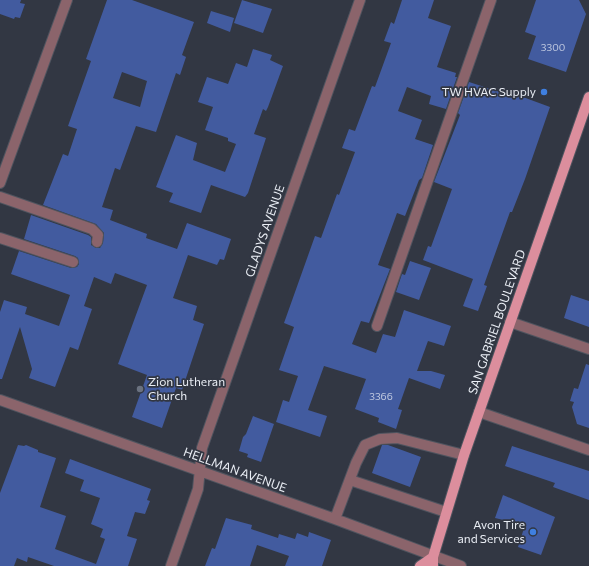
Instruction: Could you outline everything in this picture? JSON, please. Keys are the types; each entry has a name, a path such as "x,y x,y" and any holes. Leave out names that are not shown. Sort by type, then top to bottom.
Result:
{"main road":[{"name":"SAN GABRIEL BOULEVARD","path":"433,561 446,512 464,455 589,97"},
{"path":"420,566 433,561"}],"street":[{"path":"0,183 67,0"},
{"name":"GLADYS AVENUE","path":"170,566 198,489 202,448 360,0"},
{"path":"377,326 491,0"},
{"path":"0,197 92,229 98,235 97,242"},
{"path":"0,238 73,262"},
{"path":"510,322 589,349"},
{"name":"HELLMAN AVENUE","path":"0,400 335,519 433,561 461,566"},
{"path":"479,412 589,450"},
{"path":"335,519 365,445 380,439 397,438 464,455"},
{"path":"350,480 446,512"}],"building":[{"path":"0,0 21,0 20,3 25,4 20,18 15,17 14,19 0,14"},
{"path":"107,0 132,0 194,22 182,55 186,57 180,75 176,73 156,132 136,126 120,170 115,168 102,207 113,210 110,220 147,234 146,238 177,249 187,223 231,239 224,260 220,259 217,265 188,255 173,298 197,306 193,320 204,324 182,390 176,388 162,428 132,417 147,375 118,364 147,285 115,273 111,284 94,277 84,306 92,309 78,350 70,347 55,387 29,378 32,369 20,327 2,379 0,379 0,312 4,300 27,307 25,314 59,326 70,295 11,274 19,251 71,268 77,267 79,264 78,258 75,256 24,239 31,215 88,235 91,237 91,245 96,248 100,248 103,243 104,233 96,224 43,205 63,154 68,156 77,129 68,126 91,61 86,59","holes":["122,72 147,81 140,107 113,98"]},
{"path":"242,0 272,9 263,33 234,23"},
{"path":"402,0 434,0 428,18 451,26 437,67 456,73 455,77 457,77 446,109 429,104 431,96 407,87 398,111 422,120 415,139 433,145 422,178 419,180 405,216 397,213 378,265 390,269 369,323 361,321 352,344 376,353 383,334 395,337 404,310 451,326 444,346 428,341 417,371 431,371 445,375 440,389 409,378 398,409 402,410 396,429 378,422 379,418 355,409 366,379 324,366 308,410 327,416 320,437 276,422 283,400 289,402 298,376 279,370 294,327 284,323 315,236 321,238 337,194 339,195 355,152 342,148 349,129 355,131 372,86 375,87 391,43 384,41 391,22 394,24"},
{"path":"536,0 579,0 586,14 566,72 528,59 536,36 525,32"},
{"path":"211,11 234,18 230,32 207,23"},
{"path":"253,49 272,55 270,60 283,66 268,107 266,111 263,109 254,134 266,138 248,193 245,197 211,185 201,213 169,202 173,193 156,187 176,135 197,143 193,160 225,172 236,144 228,141 228,138 205,130 213,107 198,102 207,77 228,84 236,63 247,67"},
{"path":"469,82 500,92 501,89 550,107 525,179 512,212 510,212 484,285 487,286 478,311 463,306 473,279 423,260 428,246 431,247 452,189 434,182 460,115 458,113"},
{"path":"410,261 431,268 419,300 396,292 402,274 405,275"},
{"path":"571,295 589,301 589,327 564,318"},
{"path":"586,364 589,365 589,428 577,424 572,407 574,402 570,401 574,388 578,389"},
{"path":"253,416 274,424 261,462 247,457 248,454 239,451 243,437 246,434"},
{"path":"18,445 26,445 38,450 38,452 56,458 40,507 66,516 55,549 96,564 105,539 100,537 103,529 91,524 100,498 80,491 84,480 65,473 70,459 151,489 147,500 150,501 145,514 135,512 127,536 137,539 128,566 54,566 28,557 27,562 17,558 14,566 0,566 0,493"},
{"path":"382,445 388,445 421,457 410,487 372,473"},
{"path":"512,446 589,471 589,500 553,487 555,483 505,466"},
{"path":"503,495 555,517 541,555 518,547 525,525 495,518"},
{"path":"226,518 252,525 251,529 278,538 279,534 295,539 297,533 308,537 309,532 331,540 322,566 285,566 289,556 257,545 250,566 205,566 212,548 215,549"}],"place":[{"name":"TW HVAC Supply","path":"544,92"},
{"name":"Zion Lutheran Church","path":"140,389"},
{"name":"Avon Tire and Services","path":"533,532"}]}
